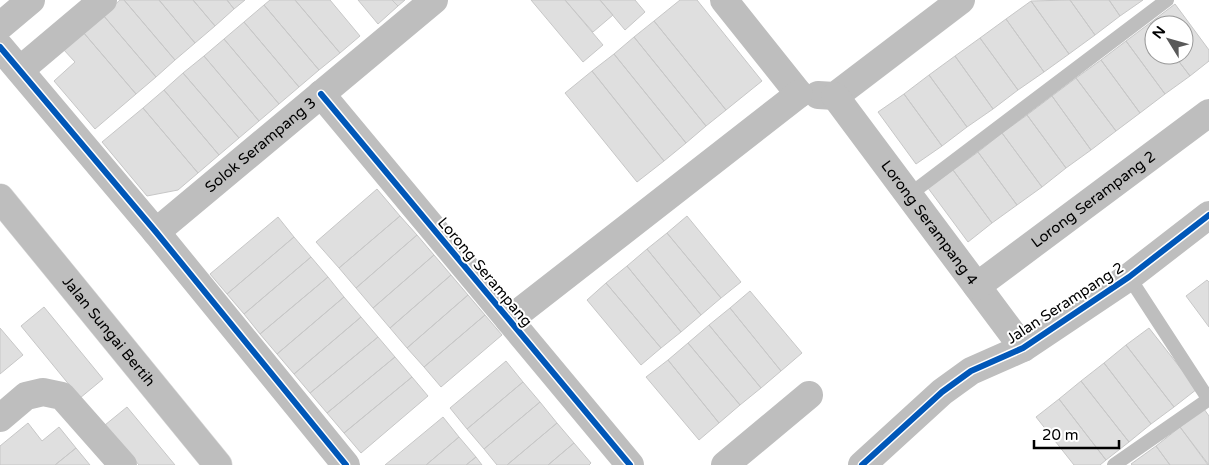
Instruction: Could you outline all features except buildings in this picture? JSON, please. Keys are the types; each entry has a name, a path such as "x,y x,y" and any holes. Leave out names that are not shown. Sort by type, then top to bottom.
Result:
{"street":[{"path":"0,26 31,0"},
{"path":"20,70 103,0"},
{"name":"Solok Serampang 3","path":"156,232 434,0"},
{"path":"724,0 799,94"},
{"path":"509,320 799,94 835,96 961,0"},
{"path":"0,47 156,232 346,465"},
{"name":"Lorong Serampang","path":"321,94 630,465"},
{"name":"Lorong Serampang 4","path":"835,96 1023,348"},
{"name":"Lorong Serampang 2","path":"977,286 1209,113"},
{"name":"Jalan Sungai Bertih","path":"0,198 218,465"},
{"name":"Jalan Serampang 2","path":"862,465 942,392 971,371 1023,348 1129,277 1209,214"},
{"path":"0,418 26,396 44,392 62,396 123,465"},
{"path":"725,465 808,395"}],"lane":[{"path":"909,195 1167,0"},
{"path":"1114,465 1209,399 1129,277"}],"cycle path":[{"path":"0,47 156,232 346,465"},
{"path":"321,94 630,465"},
{"path":"862,465 942,392 971,371 1023,348 1129,277 1209,215"}]}
